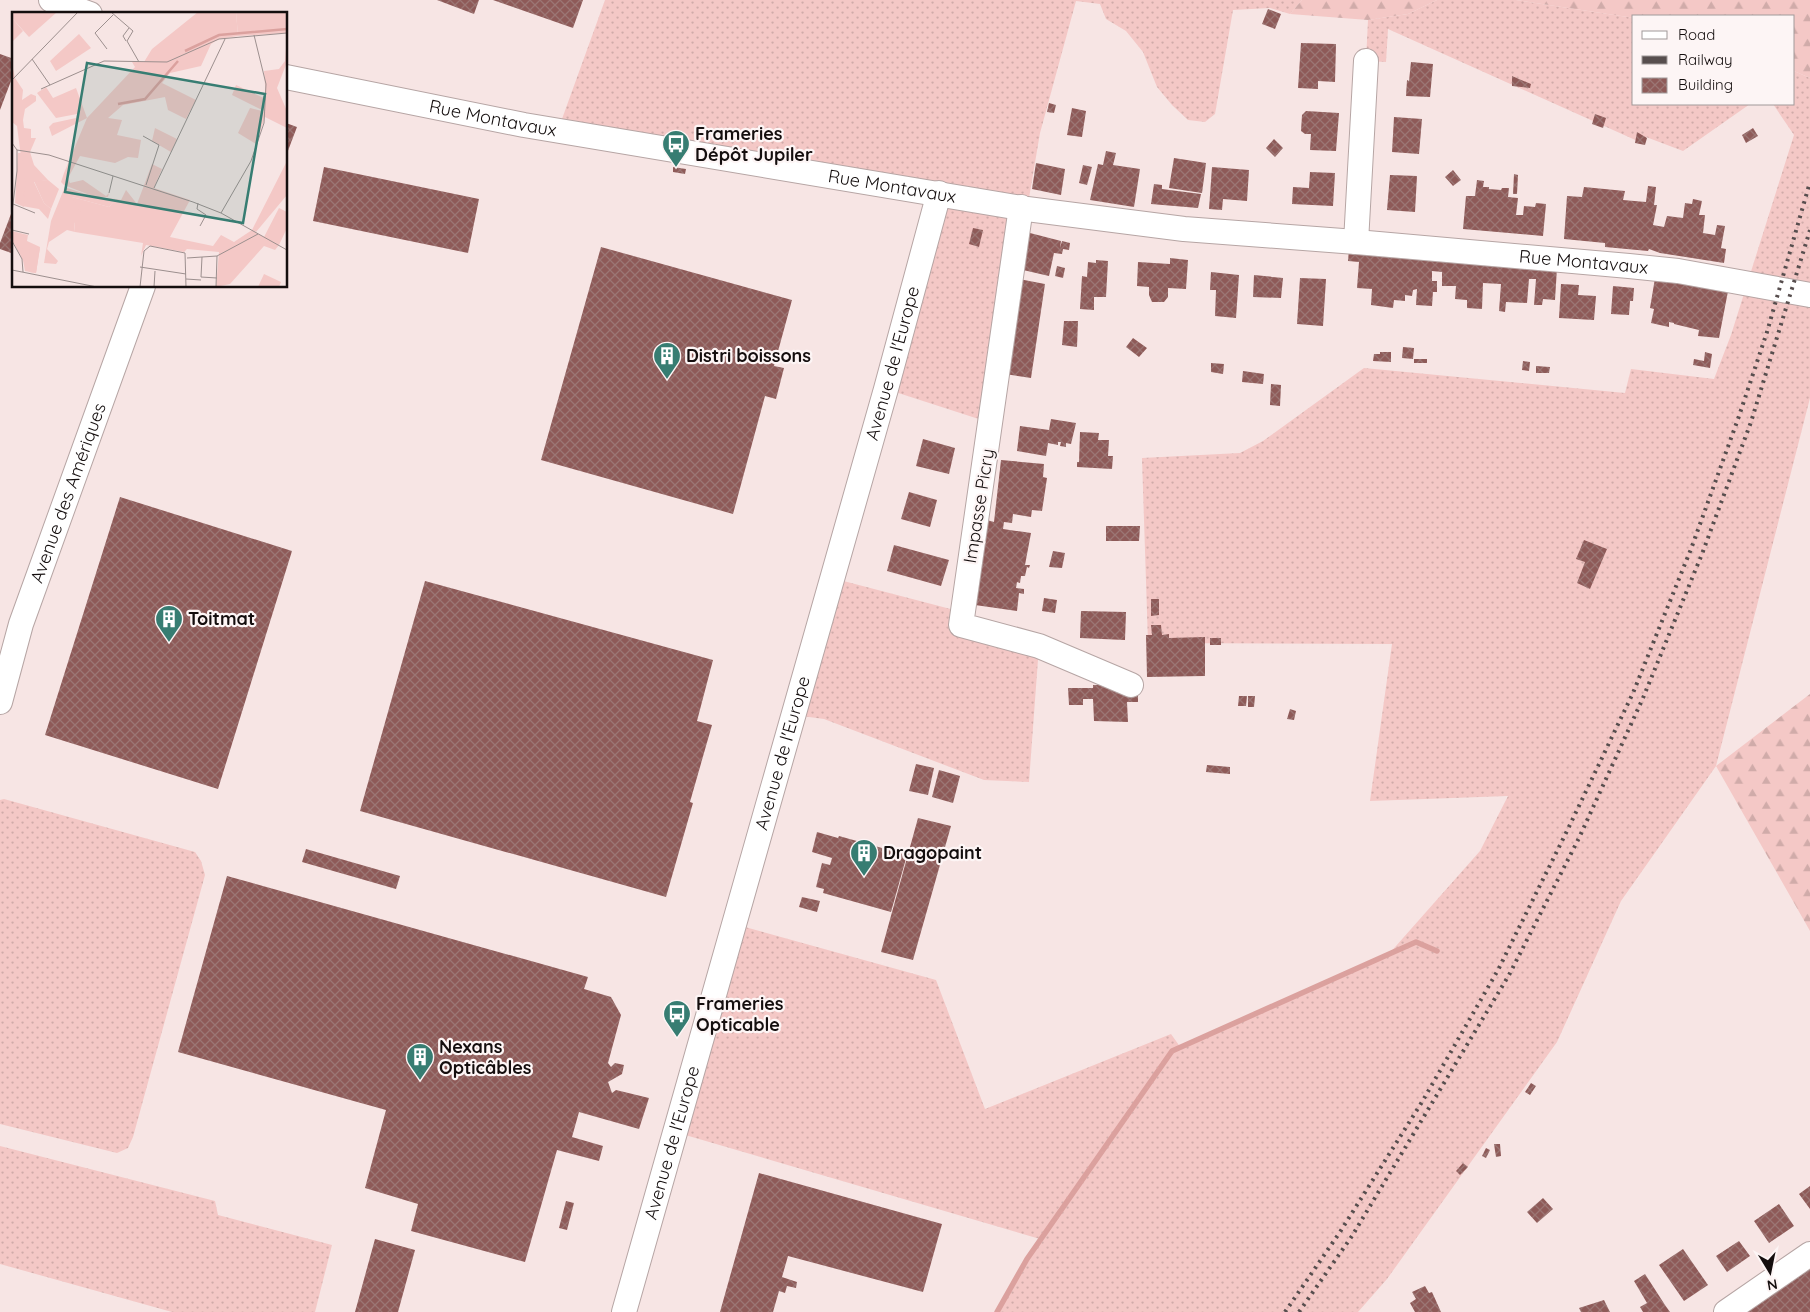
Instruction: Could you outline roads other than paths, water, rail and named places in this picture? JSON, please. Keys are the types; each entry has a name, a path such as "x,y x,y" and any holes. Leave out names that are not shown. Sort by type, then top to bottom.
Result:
{"street":[{"path":"51,0 84,12"},
{"path":"1356,242 1366,61"},
{"name":"Rue Montavaux","path":"288,76 524,125 1022,208 1112,221 1184,229 1356,242 1678,271 1810,295"},
{"name":"Avenue de l'Europe","path":"624,1312 939,193"},
{"name":"Impasse Picry","path":"1022,208 961,625 1039,646 1131,685"},
{"name":"Avenue des Amériques","path":"0,702 20,624 142,288"},
{"path":"1726,1312 1810,1254"}],"waterway":[{"path":"997,1312 1027,1259 1172,1051 1416,942 1437,951"}],"railway":[{"path":"1285,1312 1340,1232 1422,1102 1498,970 1633,693 1691,549 1738,419 1767,332 1810,182"},
{"path":"1299,1312 1352,1236 1509,975 1579,838 1643,698 1702,554 1751,422 1810,230"}],"place":[{"name":"Frameries Dépôt Jupiler","path":"676,168"},
{"name":"Distri boissons","path":"667,380"},
{"name":"Toitmat","path":"169,643"},
{"name":"Dragopaint","path":"864,877"},
{"name":"Frameries Opticable","path":"677,1038"},
{"name":"Nexans Opticâbles","path":"420,1081"}]}
